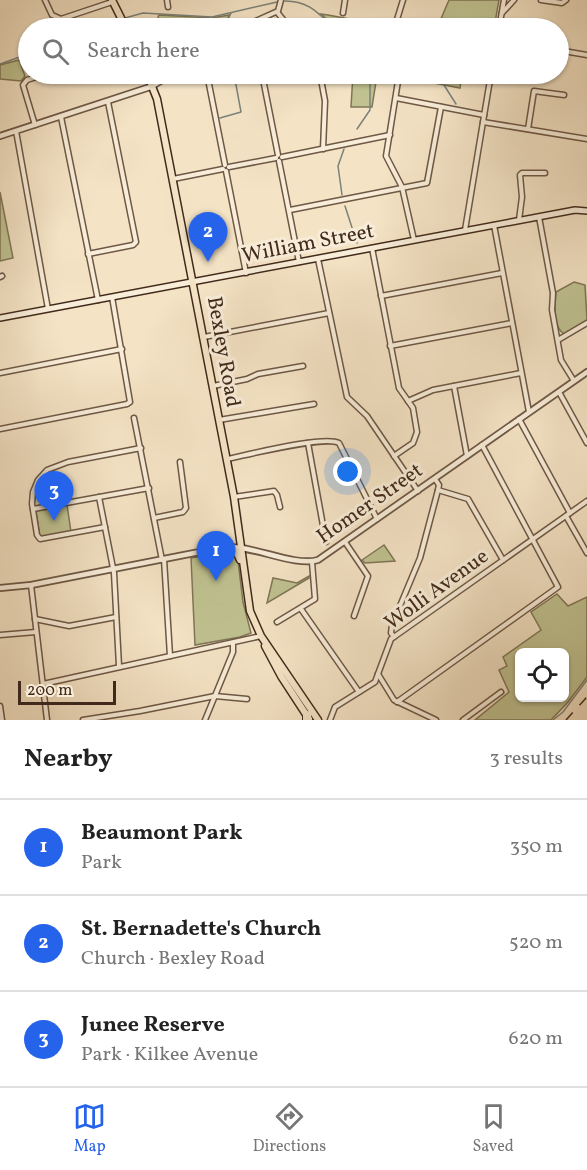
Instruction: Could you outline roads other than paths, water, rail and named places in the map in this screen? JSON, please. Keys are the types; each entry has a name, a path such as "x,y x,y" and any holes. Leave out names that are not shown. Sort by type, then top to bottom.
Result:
{"main road":[{"path":"113,1 121,18"},
{"name":"Bexley Road","path":"152,84 157,99 194,282 234,497 250,611 275,665 308,718"},
{"path":"563,212 587,205"},
{"name":"William Street","path":"0,318 519,220 563,212 587,211"},
{"path":"225,547 238,553 245,575"},
{"name":"Bexley Road","path":"261,635 318,720"}],"street":[{"path":"45,0 52,15 59,18"},
{"path":"167,0 168,7"},
{"path":"263,18 280,10 281,0"},
{"path":"343,13 345,0"},
{"path":"397,18 403,0"},
{"path":"501,18 504,0"},
{"path":"502,14 514,0"},
{"path":"542,0 562,3 566,0"},
{"path":"64,18 113,1"},
{"path":"277,12 282,18"},
{"path":"569,52 587,55"},
{"path":"24,84 35,125"},
{"path":"0,136 157,84"},
{"path":"209,84 246,273"},
{"path":"264,84 299,262"},
{"path":"322,84 325,101 323,149"},
{"path":"398,84 386,156 402,188 414,240"},
{"path":"465,230 489,84"},
{"path":"528,129 534,91 564,95"},
{"path":"396,98 484,115"},
{"path":"88,254 133,245 136,242 108,102"},
{"path":"290,210 427,183 441,107"},
{"path":"61,117 98,300"},
{"path":"483,122 587,140"},
{"path":"16,131 48,309"},
{"path":"173,179 390,135"},
{"path":"519,220 522,197 520,175 522,173 545,173"},
{"path":"539,217 553,293 552,310 563,366 574,381"},
{"path":"494,225 529,412"},
{"path":"372,248 399,388 413,408 417,437 413,443 394,456"},
{"path":"318,259 347,398 368,416 418,491"},
{"path":"381,296 502,273"},
{"path":"0,422 1,429 130,402 112,297"},
{"path":"204,337 329,313"},
{"path":"390,346 512,323"},
{"path":"558,340 587,323"},
{"path":"0,373 122,349"},
{"path":"213,386 247,379 258,374 303,366"},
{"name":"Homer Street","path":"0,588 31,585 225,547 242,547 312,562 321,559 587,372"},
{"path":"408,401 429,391 521,373"},
{"path":"454,386 467,456"},
{"path":"559,392 587,443"},
{"path":"219,420 314,404"},
{"path":"134,418 163,559 170,656"},
{"path":"519,419 587,553"},
{"path":"226,459 328,440 339,443 377,519"},
{"path":"308,443 326,542"},
{"path":"397,702 558,586 482,446"},
{"path":"105,527 40,539 37,535 33,509 35,484 43,473 52,467 141,448"},
{"path":"154,518 185,510 180,462"},
{"path":"394,637 391,633 392,625 420,558 438,490 439,485 435,478"},
{"path":"33,509 149,488"},
{"path":"438,490 468,499 503,560"},
{"path":"234,497 274,491 280,507"},
{"path":"99,497 113,569 119,666"},
{"name":"Wolli Avenue","path":"330,720 335,706 374,683 390,641 394,637 587,501"},
{"path":"345,542 368,576 354,616"},
{"path":"277,622 315,599 312,562"},
{"path":"31,585 47,720"},
{"path":"301,609 359,692"},
{"path":"34,619 69,626 116,617"},
{"path":"0,635 36,632"},
{"path":"43,684 261,635"},
{"path":"205,720 233,652 233,643"},
{"path":"378,673 394,700 436,720"},
{"path":"463,720 501,692"},
{"path":"84,720 215,696 247,699"},
{"path":"0,706 2,720"}],"waterway":[{"path":"285,1 301,3 323,18"},
{"path":"125,18 143,13 212,17 277,2"},
{"path":"229,18 231,13"},
{"path":"0,64 18,58"},
{"path":"220,118 241,112 236,84"},
{"path":"357,129 370,110 370,84"},
{"path":"443,84 456,104"},
{"path":"342,195 338,166 344,149"},
{"path":"345,206 357,243"},
{"path":"553,720 563,712 587,680"}],"railway":[{"path":"566,720 587,697"}],"place":[{"name":"St. Bernadette's Church","path":"208,262"},
{"name":"Junee Reserve","path":"54,521"},
{"name":"Beaumont Park","path":"216,581"}]}
